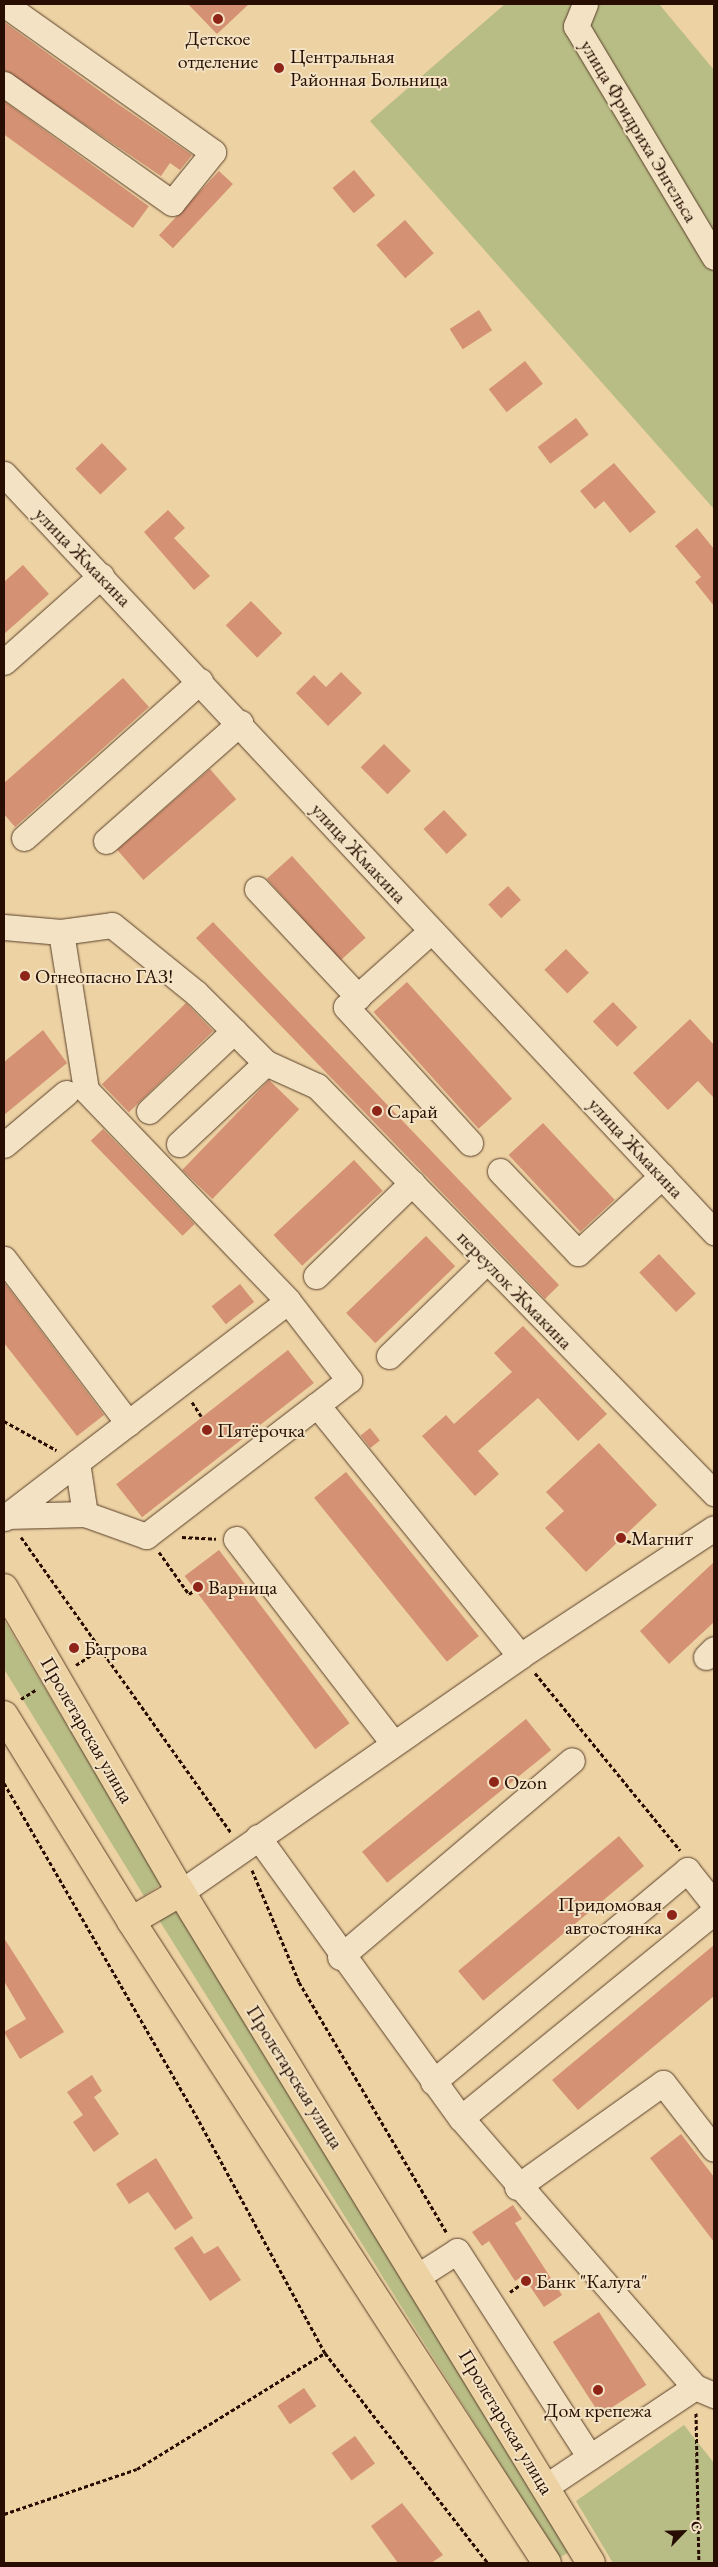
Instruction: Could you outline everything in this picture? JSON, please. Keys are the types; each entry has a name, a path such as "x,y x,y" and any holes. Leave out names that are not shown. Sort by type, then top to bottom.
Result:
{"main road":[{"name":"Пролетарская улица","path":"4,1588 181,1892 418,2276 591,2563"},
{"name":"Пролетарская улица","path":"4,1714 132,1920 547,2563"},
{"path":"132,1920 181,1892"}],"street":[{"path":"4,4 213,152 172,203 4,84"},
{"name":"улица Фридриха Энгельса","path":"585,4 576,26 714,257"},
{"name":"улица Жмакина","path":"4,474 240,723 431,931 714,1232"},
{"path":"4,662 101,576"},
{"path":"24,838 200,681"},
{"path":"106,841 240,723"},
{"path":"257,889 358,997"},
{"path":"5,924 61,932 112,925 196,993 266,1064 179,1144"},
{"path":"431,931 346,1007 470,1143"},
{"path":"5,1517 85,1514 146,1536 349,1380 288,1301 86,1090 61,932"},
{"path":"149,1111 234,1031"},
{"name":"переулок Жмакина","path":"266,1064 317,1086 714,1493"},
{"path":"4,1145 66,1093"},
{"path":"500,1172 578,1253 662,1176"},
{"path":"316,1276 412,1184"},
{"path":"4,1259 128,1423"},
{"path":"389,1356 487,1261"},
{"path":"5,1517 288,1301"},
{"path":"317,1406 520,1656"},
{"path":"77,1462 85,1514"},
{"path":"181,1892 392,1743 714,1528"},
{"path":"236,1539 392,1743"},
{"path":"340,1957 572,1760"},
{"path":"250,1843 340,1957 433,2082 517,2187 705,2391 590,2457 545,2487"},
{"path":"433,2082 687,1870 714,1904"},
{"path":"461,2118 714,1912"},
{"path":"517,2187 663,2082 714,2149"},
{"path":"418,2276 457,2251 590,2457"}],"path":[{"path":"4,1421 77,1462"},
{"path":"5,1517 250,1843 299,1982 457,2251"},
{"path":"146,1536 236,1539"},
{"path":"146,1536 190,1594 195,1590"},
{"path":"621,1538 632,1543"},
{"path":"520,1656 683,1853"},
{"path":"4,1783 199,2121 325,2353 488,2563"},
{"path":"509,2292 526,2281"},
{"path":"4,2514 137,2469 325,2353"},
{"path":"699,2563 705,2391"}],"green space":[{"path":"505,4 659,4 714,70 714,509 370,121"},
{"path":"4,1620 162,1884 144,1896 4,1669"},
{"path":"177,1908 569,2552 559,2558 159,1920"},
{"path":"684,2425 714,2463 714,2563 613,2563 576,2501"}],"building":[{"name":"Детское отделение","path":"188,4 249,4 217,34"},
{"path":"4,22 192,155 180,170 170,163 161,176 4,70"},
{"path":"4,101 149,206 133,228 4,134"},
{"path":"354,170 375,195 354,213 333,188"},
{"path":"219,171 233,184 173,248 159,235"},
{"path":"405,220 434,253 405,278 376,245"},
{"path":"479,310 492,330 463,349 450,329"},
{"path":"525,361 543,384 507,412 489,389"},
{"path":"576,418 589,435 550,464 538,447"},
{"path":"102,443 127,469 100,495 75,469"},
{"path":"614,463 656,512 630,533 604,501 595,509 580,491"},
{"path":"168,510 185,528 174,538 210,576 194,590 144,532"},
{"path":"697,528 714,549 714,606 695,582 701,577 675,546"},
{"path":"23,565 49,594 4,634 4,582"},
{"path":"251,601 282,633 257,658 226,625"},
{"path":"341,672 362,693 328,726 296,693 314,675 326,687"},
{"path":"123,678 149,707 15,827 4,814 4,783"},
{"path":"384,744 411,771 388,794 361,767"},
{"path":"210,769 236,799 143,880 117,850"},
{"path":"444,810 467,835 447,854 424,829"},
{"path":"292,856 366,938 340,960 267,879"},
{"path":"508,886 521,900 501,918 488,904"},
{"name":"Сарай","path":"213,922 559,1285 545,1299 196,938"},
{"path":"566,949 589,973 567,994 544,970"},
{"path":"407,982 512,1099 479,1129 374,1012"},
{"path":"613,1002 637,1027 617,1047 593,1021"},
{"path":"186,1003 213,1031 129,1112 102,1084"},
{"path":"690,1019 714,1045 714,1098 698,1081 668,1110 633,1073"},
{"path":"43,1030 67,1063 4,1115 4,1062"},
{"path":"269,1080 299,1109 212,1199 182,1170"},
{"path":"543,1123 615,1200 580,1232 509,1155"},
{"path":"103,1129 195,1224 182,1236 91,1141"},
{"path":"354,1160 383,1191 302,1266 274,1235"},
{"path":"426,1236 455,1266 375,1343 346,1313"},
{"path":"659,1254 696,1293 676,1312 639,1272"},
{"path":"4,1282 104,1415 77,1436 4,1343"},
{"path":"240,1284 254,1302 226,1324 212,1306"},
{"path":"523,1326 607,1414 578,1441 538,1398 478,1451 499,1474 475,1496 422,1436 446,1415 454,1424 512,1372 494,1353"},
{"path":"288,1350 314,1383 142,1517 116,1484"},
{"path":"370,1428 380,1441 370,1448 361,1435"},
{"path":"599,1443 657,1505 586,1572 545,1528 564,1511 546,1492"},
{"path":"346,1472 479,1636 447,1662 314,1498"},
{"path":"219,1550 350,1723 315,1749 185,1576"},
{"path":"714,1562 714,1622 669,1664 640,1631"},
{"path":"526,1719 551,1750 387,1883 362,1852"},
{"path":"619,1836 644,1866 483,2001 458,1971"},
{"path":"4,1938 64,2032 20,2059 4,2032 26,2019 4,1981"},
{"path":"714,1945 714,1996 578,2110 552,2080"},
{"path":"92,2075 102,2091 94,2097 119,2134 94,2152 73,2122 83,2115 67,2092"},
{"path":"681,2134 714,2177 714,2242 650,2158"},
{"path":"156,2158 193,2218 175,2230 148,2192 129,2204 116,2184"},
{"path":"513,2205 522,2219 515,2223 562,2295 544,2307 523,2276 515,2281 489,2241 482,2246 472,2232"},
{"path":"192,2236 204,2254 218,2246 241,2280 210,2301 174,2248"},
{"path":"599,2312 646,2385 600,2415 553,2342"},
{"path":"304,2388 316,2406 290,2424 277,2406"},
{"path":"355,2436 375,2464 352,2481 332,2453"},
{"path":"402,2503 443,2555 431,2563 398,2563 371,2526"}],"place":[{"name":"Детское отделение","path":"218,19"},
{"name":"Центральная Районная Больница","path":"279,68"},
{"name":"Огнеопасно ГАЗ!","path":"25,976"},
{"name":"Сарай","path":"377,1111"},
{"name":"Пятёрочка","path":"207,1430"},
{"name":"Магнит","path":"621,1538"},
{"name":"Варница","path":"198,1587"},
{"name":"Багрова","path":"74,1648"},
{"name":"Ozon","path":"494,1782"},
{"name":"Придомовая автостоянка","path":"672,1915"},
{"name":"Банк \"Калуга\"","path":"526,2281"},
{"name":"Дом крепежа","path":"598,2390"}]}
